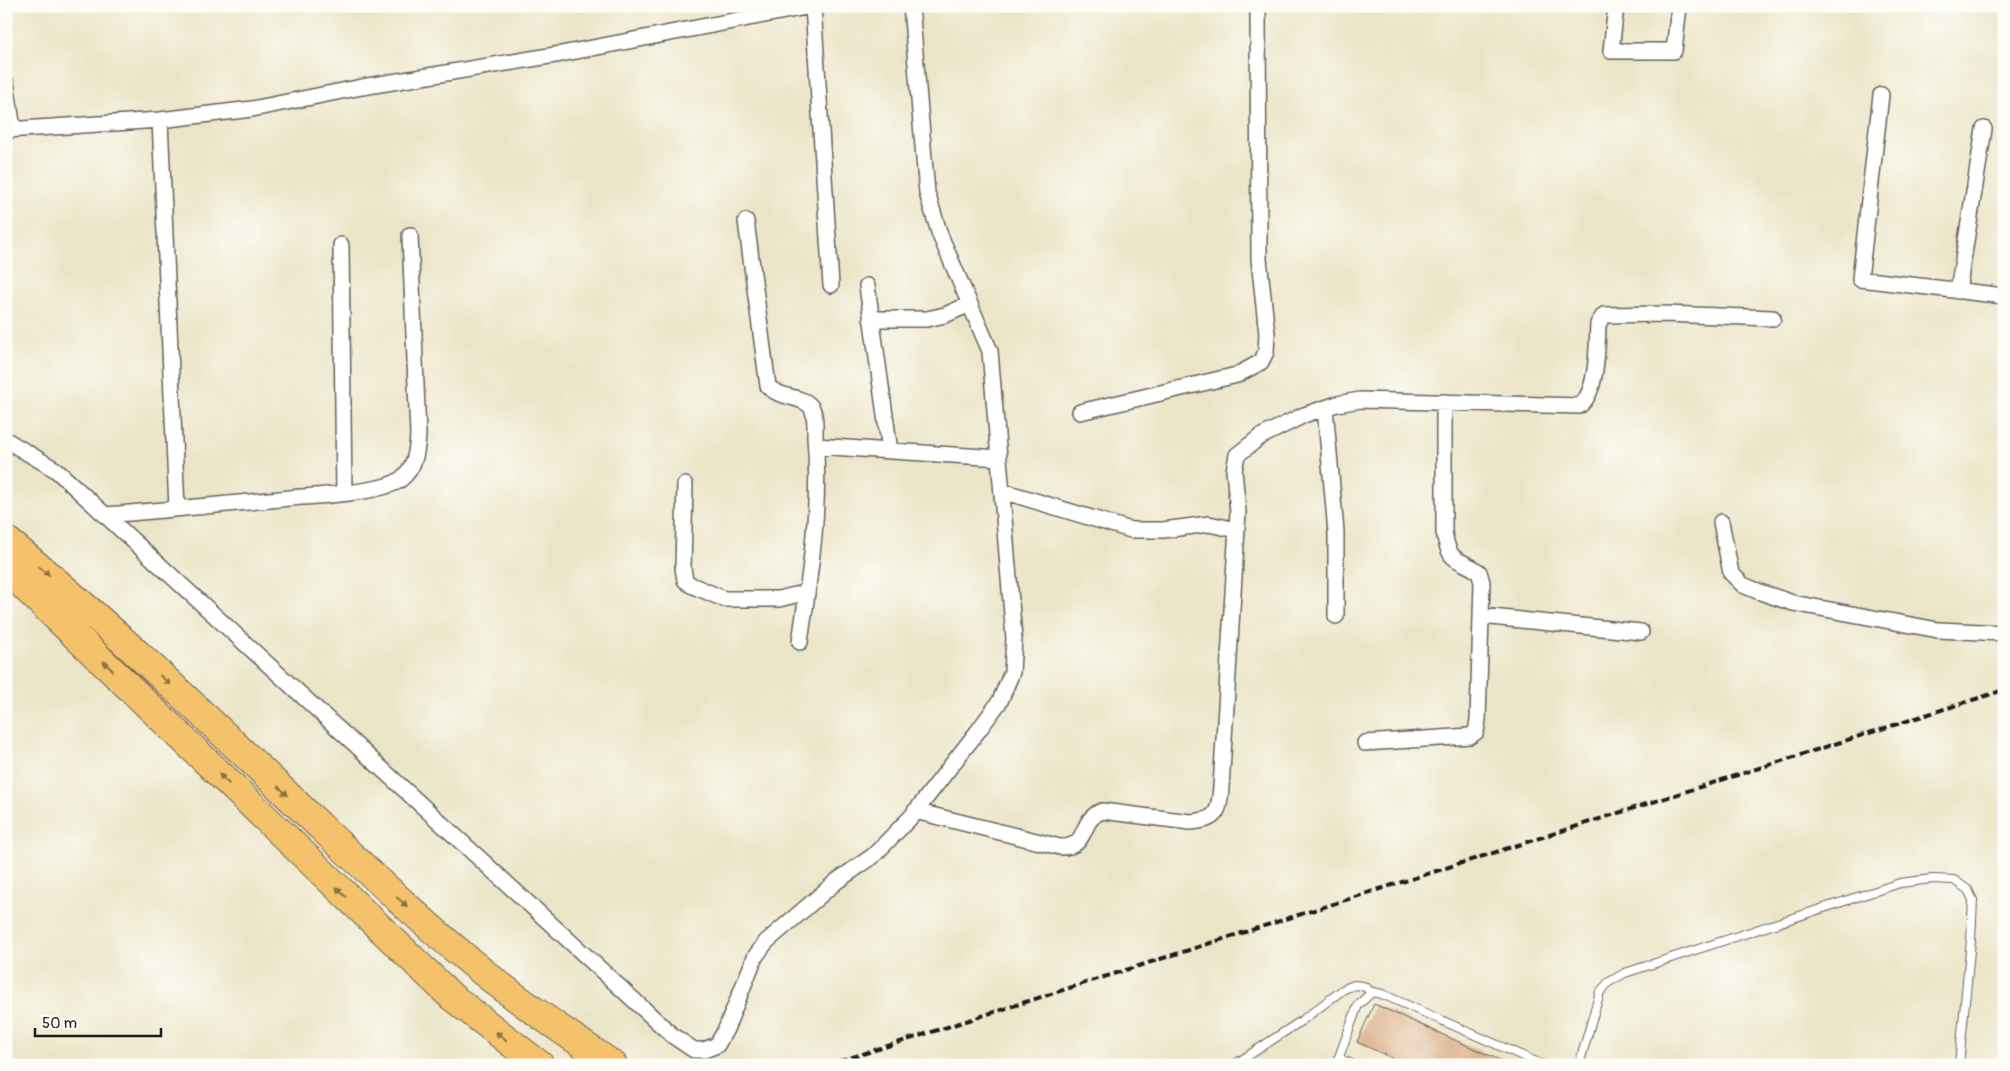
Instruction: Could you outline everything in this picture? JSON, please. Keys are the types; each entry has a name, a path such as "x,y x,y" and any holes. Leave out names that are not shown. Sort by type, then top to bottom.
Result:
{"highway":[{"path":"6,540 45,572 158,674 389,890 466,959 545,1019 613,1065"},
{"path":"6,569 452,997 540,1065"}],"street":[{"path":"6,83 10,130 160,120 252,109 741,14 812,6 831,285"},
{"path":"6,440 56,470 673,1036 694,1050 704,1050 717,1045 726,1030 755,958 766,942 837,881 873,856 915,812 1000,701 1012,672 1014,638 990,351 940,235 927,193 910,6"},
{"path":"1080,412 1237,375 1261,362 1266,352 1267,334 1259,259 1258,6"},
{"path":"1616,6 1611,51 1674,51 1679,6"},
{"path":"1881,95 1860,279 2004,296"},
{"path":"160,120 176,509"},
{"path":"1958,291 1984,129"},
{"path":"746,221 768,386 774,392 803,400 811,407 816,446 816,532 800,642"},
{"path":"105,515 344,493 401,480 410,469 417,454 410,235"},
{"path":"341,245 344,493"},
{"path":"867,286 890,451"},
{"path":"871,319 927,319 945,315 970,304"},
{"path":"915,812 1060,847 1072,847 1079,842 1088,821 1094,814 1102,812 1190,822 1205,821 1213,817 1219,808 1221,787 1238,512 1234,471 1237,455 1260,438 1304,415 1360,400 1580,406 1586,401 1591,391 1598,324 1604,315 1664,314 1773,318"},
{"path":"1365,743 1470,736 1476,732 1478,720 1482,582 1479,572 1452,558 1446,547 1444,532 1444,402"},
{"path":"1325,408 1336,532 1336,616"},
{"path":"816,446 1000,458"},
{"path":"685,485 683,568 685,580 691,585 724,599 779,599 807,592"},
{"path":"1002,491 1131,530 1163,530 1210,524 1237,530"},
{"path":"1721,522 1731,573 1743,585 1760,592 1793,603 1938,630 2004,632"},
{"path":"1481,616 1641,632"}],"lane":[{"path":"1579,1065 1600,992 1609,982 1625,973 1900,883 1932,879 1954,880 1968,890 1973,900 1972,933 1959,1065"},
{"path":"1234,1065 1301,1021 1344,989 1354,985 1363,986 1372,992 1382,994 1543,1065"},
{"path":"1354,1065 1337,1061 1358,1005 1372,992"}],"building":[{"path":"1374,1004 1511,1065 1408,1065 1357,1042"}],"railway":[{"path":"828,1065 2004,690"}]}
